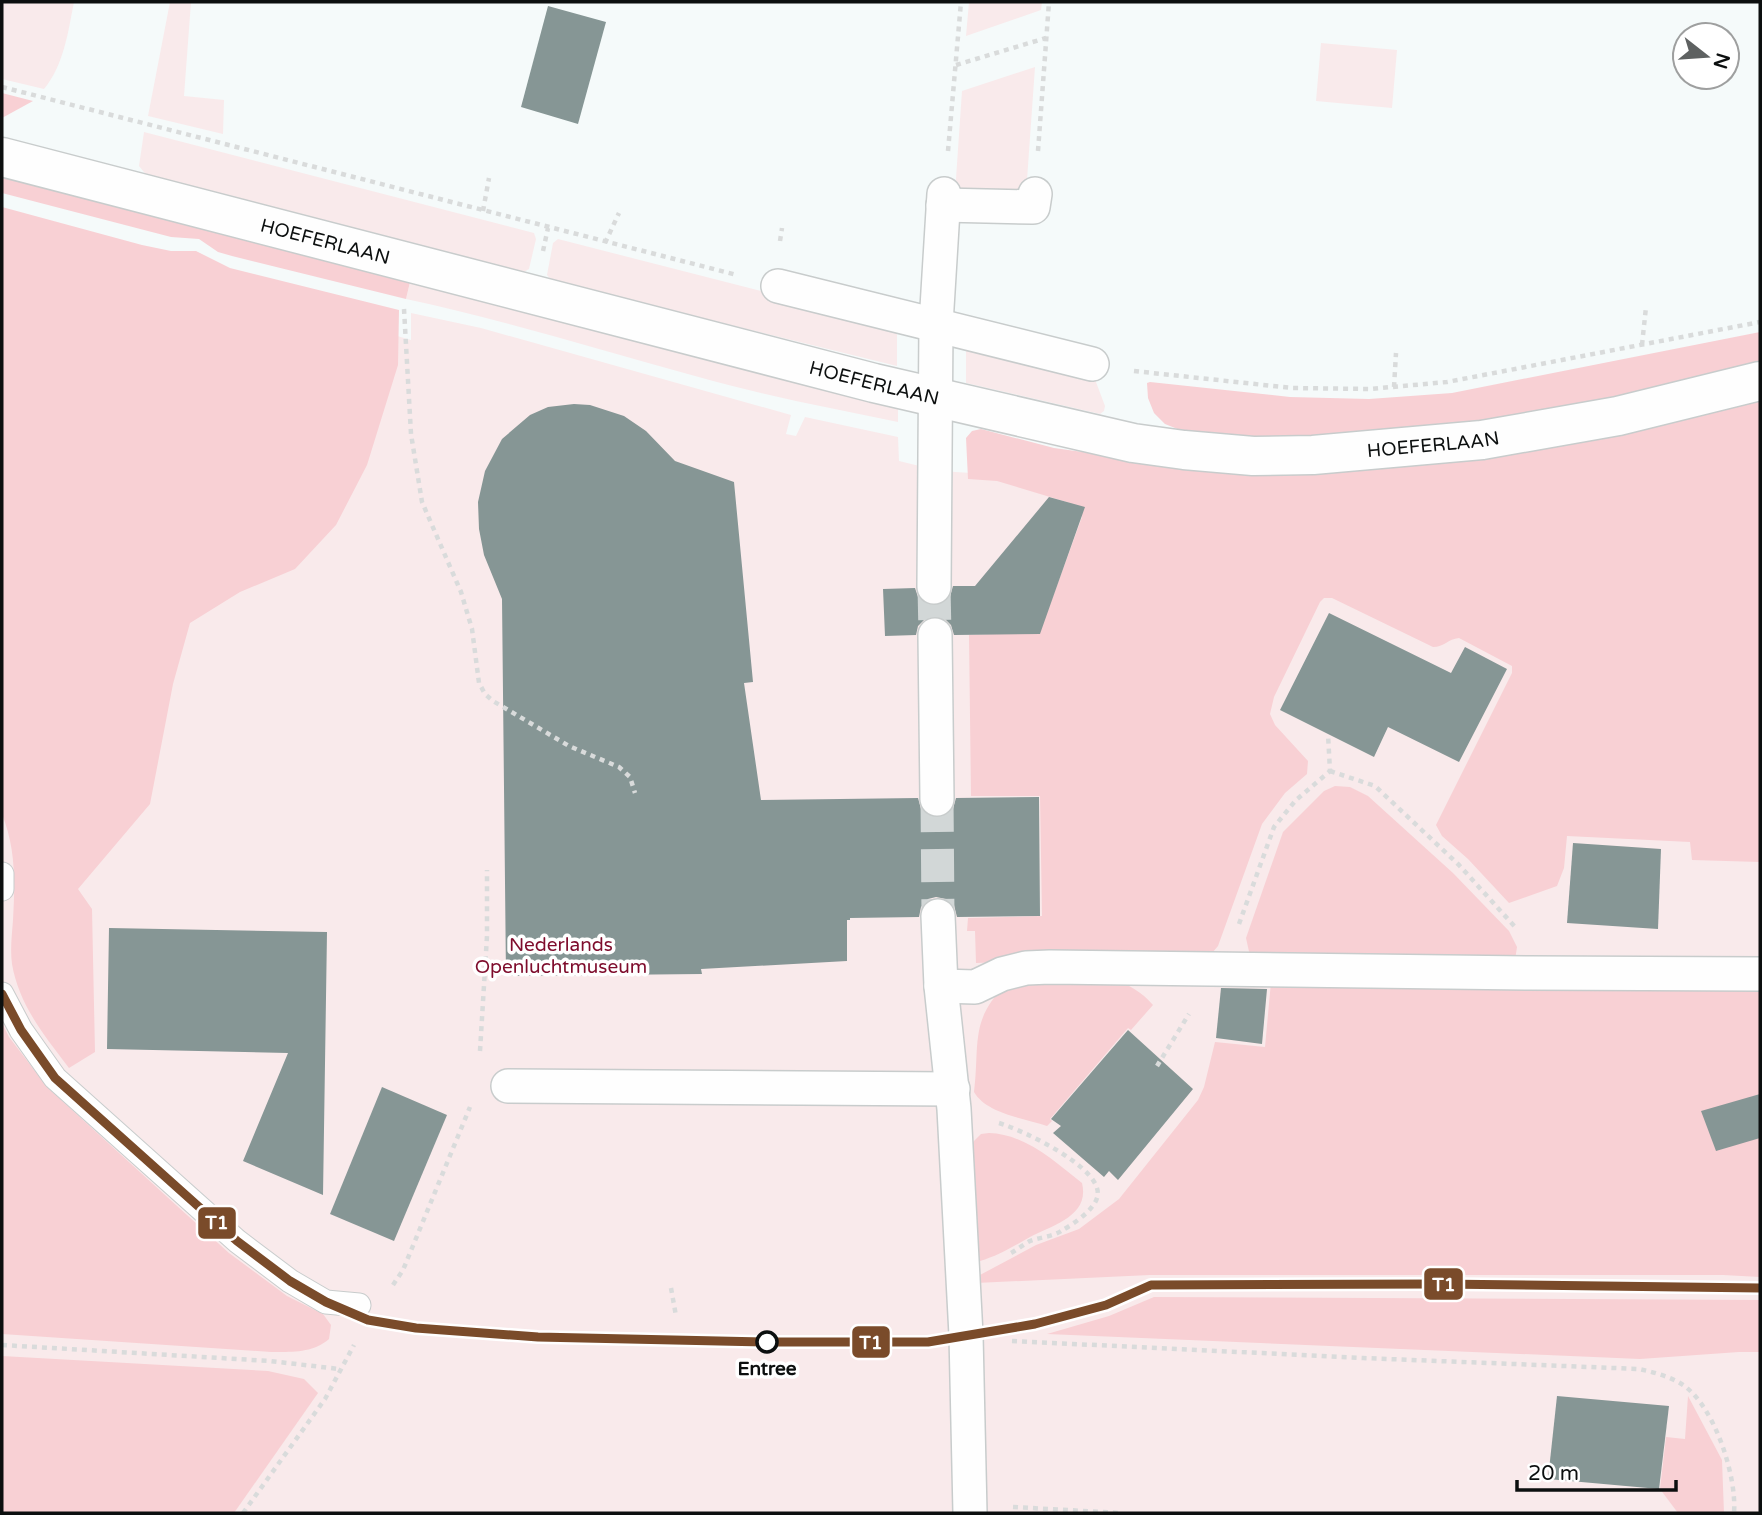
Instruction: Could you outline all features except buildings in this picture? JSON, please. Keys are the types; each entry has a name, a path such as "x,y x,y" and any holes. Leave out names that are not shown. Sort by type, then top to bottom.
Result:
{"street":[{"name":"HOEFERLAAN","path":"2,157 935,397 1133,443 1253,456 1313,455 1470,441 1618,416 1760,381"},
{"path":"934,587 936,324 944,199 1033,207 1035,194"},
{"path":"778,286 1091,364"},
{"path":"935,635 937,799"},
{"path":"937,916 941,986 954,1099 970,1509"},
{"path":"941,986 975,986 1002,974 1026,968 1050,967 1760,974"},
{"path":"508,1086 954,1099"}],"lane":[{"path":"2,874 2,889"},
{"path":"2,994 21,1030 55,1078 237,1241 290,1281 326,1302 359,1305"}],"path":[{"path":"944,199 961,2"},
{"path":"1035,194 1049,2"},
{"path":"956,65 1046,38"},
{"path":"2,86 778,286"},
{"path":"483,211 489,178"},
{"path":"605,243 618,213"},
{"path":"404,305 411,434 422,502 461,592 472,629 479,683 493,701 569,746 619,767 630,777 635,793"},
{"path":"1642,345 1646,307"},
{"path":"1091,364 1123,370 1292,388 1394,387 1447,382 1760,322"},
{"path":"1394,387 1396,353"},
{"path":"1328,734 1330,771"},
{"path":"1218,968 1231,944 1275,827 1296,800 1330,771"},
{"path":"1330,771 1375,786 1460,865 1516,926 1524,947 1529,973"},
{"path":"480,1060 487,936 487,870"},
{"path":"389,1290 403,1270 473,1098"},
{"path":"954,1099 1054,1147 1081,1168 1097,1189 1097,1198 1089,1210 1060,1233 1032,1240 997,1260 962,1268"},
{"path":"671,1288 676,1316"},
{"path":"965,1339 1639,1369 1682,1384 1700,1401 1727,1455 1736,1494 1734,1513"},
{"path":"2,1345 270,1361 340,1369"},
{"path":"243,1513 325,1399 354,1345"},
{"path":"970,1509 1120,1513"}],"green space":[{"path":"2,2 74,2 61,59 44,89 2,79"},
{"path":"170,2 191,2 184,96 224,100 223,134 148,116"},
{"path":"969,2 1042,2 1041,10 966,36"},
{"path":"1321,43 1397,50 1392,108 1316,101"},
{"path":"1035,67 1026,194 955,193 962,91"},
{"path":"144,132 534,233 536,239 529,269 522,273 148,177 139,166"},
{"name":"Nederlands Openluchtmuseum","path":"2,222 411,340 411,313 481,328 791,415 786,434 796,436 805,417 898,437 899,461 940,471 1205,488 1760,440 1760,1513 2,1513"},
{"path":"558,239 897,326 897,366 552,281 547,275 553,243"},
{"path":"410,282 898,409 898,422 745,389 406,299"},
{"path":"966,345 1093,374 1105,406 1104,411 1100,414 966,383"}],"shaded area":[{"path":"2,93 33,101 2,118"},
{"path":"2,174 410,282 406,299 218,252 199,239 171,237 2,193"},
{"path":"2,207 142,245 171,251 196,251 230,268 399,310 398,365 367,465 336,525 295,569 240,592 190,623 173,684 150,804 78,889 92,909 95,1052 69,1068 42,1031 20,993 11,959 14,866 2,814"},
{"path":"1760,332 1760,364 1549,413 1370,434 1253,438 1185,432 1165,424 1154,413 1148,398 1147,383 1150,382 1290,397 1369,399 1452,393"},
{"path":"1760,397 1760,862 1692,860 1690,842 1567,836 1564,868 1557,886 1509,903 1468,859 1442,836 1436,825 1512,673 1512,666 1459,638 1433,647 1332,598 1324,598 1274,697 1270,714 1275,725 1308,761 1307,774 1285,793 1262,824 1218,946 1212,953 976,963 975,931 967,931 968,918 1042,916 1040,796 971,796 969,635 1040,632 1082,517 1070,503 997,481 968,479 966,438 972,431 981,429 1054,448 1183,466"},
{"path":"1335,786 1350,787 1368,796 1453,873 1509,931 1517,947 1515,960 1250,956 1246,938 1283,832 1324,791"},
{"path":"1114,979 1135,989 1153,1005 1131,1030 1128,1028 1050,1119 1052,1121 1047,1126 997,1110 974,1092 981,1021 995,997 1007,984"},
{"path":"1271,982 1760,986 1760,1277 1150,1275 976,1283 980,1275 1036,1245 1079,1229 1119,1199 1198,1100 1204,1087 1215,1042 1265,1047"},
{"path":"2,1023 9,1037 48,1088 229,1253 287,1296 323,1314 331,1325 329,1339 309,1349 271,1352 2,1334"},
{"path":"981,1134 1015,1138 1038,1150 1082,1183 1083,1194 1080,1204 1068,1218 1000,1254 980,1261 972,1150 973,1142"},
{"path":"1154,1297 1760,1300 1760,1352 1640,1359 1047,1334 1109,1316"},
{"path":"2,1356 268,1371 304,1379 318,1393 234,1513 2,1513"},
{"path":"1688,1396 1722,1460 1724,1513 1678,1513 1660,1489 1666,1437 1685,1439"}],"tunnel":[{"path":"934,587 935,635"},
{"path":"937,799 938,916"}],"transit line":[{"name":"T1","path":"2,994 21,1030 55,1078 237,1241 290,1281 326,1302 368,1320 416,1328 538,1337 928,1342 1035,1324 1106,1305 1151,1285 1438,1284 1760,1288"}],"place":[{"name":"Entree","path":"767,1342"}]}
